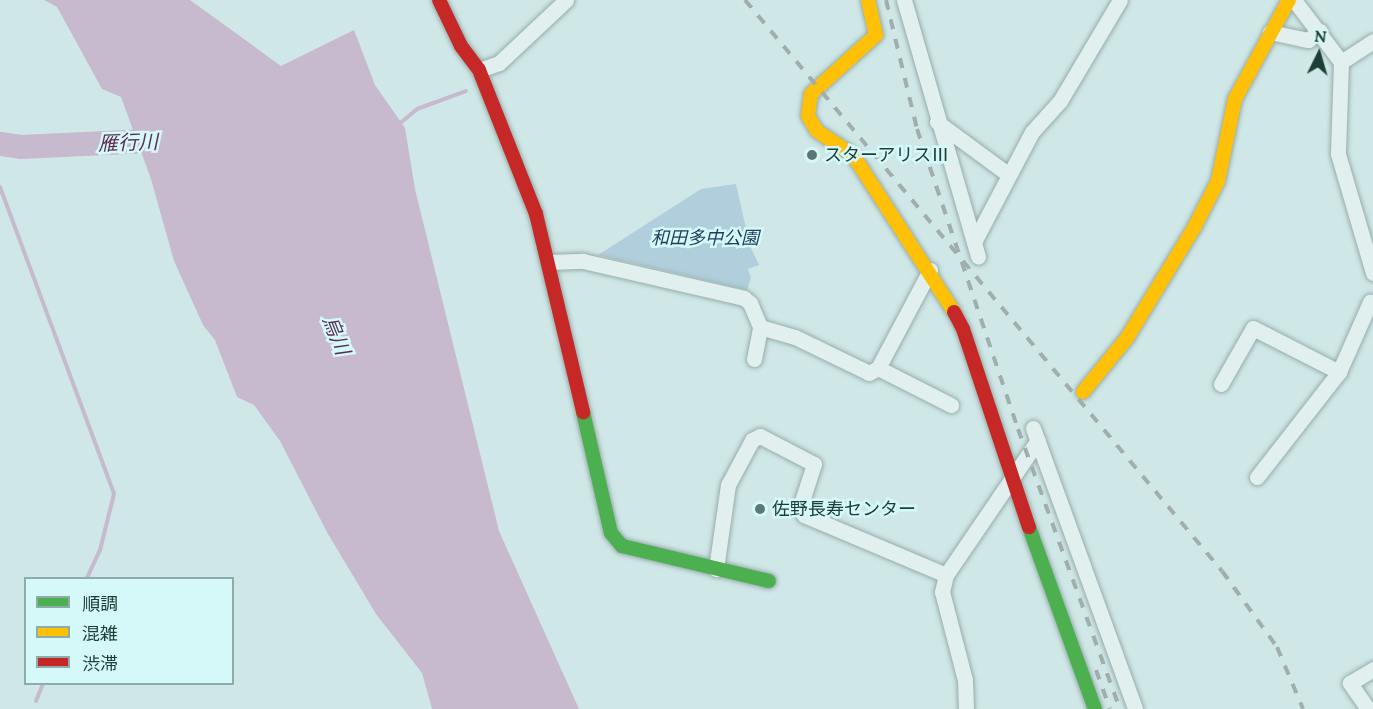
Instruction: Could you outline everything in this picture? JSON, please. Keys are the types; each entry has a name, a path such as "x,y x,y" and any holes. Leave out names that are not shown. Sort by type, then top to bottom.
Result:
{"street":[{"path":"439,0 461,46 479,70 536,214 610,532 622,546 639,553 770,581"},
{"path":"479,70 499,63 566,0"},
{"path":"868,0 876,35 818,86 807,98 806,110 817,131 853,155 930,270 963,329 1011,479 1095,709"},
{"path":"904,0 937,122 978,257"},
{"path":"974,242 1032,132 1060,101 1120,0"},
{"path":"1083,392 1127,338 1195,226 1218,181 1235,99 1288,0"},
{"path":"1294,0 1320,31 1341,62 1338,154 1366,232 1373,273"},
{"path":"1270,32 1308,40 1320,31"},
{"path":"1341,62 1373,41"},
{"path":"937,122 1009,175"},
{"path":"549,262 573,259 744,298 750,303 760,327 754,359"},
{"path":"760,327 795,337 869,373 878,368 930,270"},
{"path":"1257,477 1339,372 1370,302"},
{"path":"1221,384 1253,328 1339,372"},
{"path":"878,368 951,405"},
{"path":"966,709 965,680 942,592 946,575 1011,479 1035,434 1135,709"},
{"path":"716,569 728,485 752,440 760,436 814,464 814,474 800,507 804,515 946,575"},
{"path":"1368,709 1350,683 1373,669"}],"green space":[{"name":"和田多中公園","path":"736,184 750,246 759,265 748,269 751,278 747,290 598,255 701,189"}],"water":[{"name":"烏川","path":"44,0 190,0 281,66 354,30 375,85 405,128 415,189 499,531 579,709 432,709 422,673 376,614 328,534 280,441 254,405 237,397 215,340 203,325 174,261 151,179 121,97 102,89 57,7"}],"waterway":[{"path":"398,125 417,109 466,91"},
{"name":"雁行川","path":"0,144 21,147 169,140"},
{"path":"0,187 114,494 100,550 87,577"},
{"path":"36,701 43,685"}],"railway":[{"path":"745,0 1222,571 1277,647 1303,709"},
{"path":"886,0 917,129 1018,429 1120,709"},
{"path":"1096,670 1110,709"}],"traffic: fast":[{"path":"583,412 611,533 622,546 769,581"},
{"path":"1029,527 1095,709"}],"traffic: slow":[{"path":"868,0 876,35 811,94 808,116 817,131 853,155 954,312"},
{"path":"1083,392 1127,338 1195,226 1218,181 1235,99 1289,0"}],"traffic: jam":[{"path":"439,0 461,46 479,70 536,214 583,412"},
{"path":"954,312 963,329 1029,527"}],"place":[{"name":"スターアリスⅢ","path":"812,155"},
{"name":"佐野長寿センター","path":"760,509"}]}
